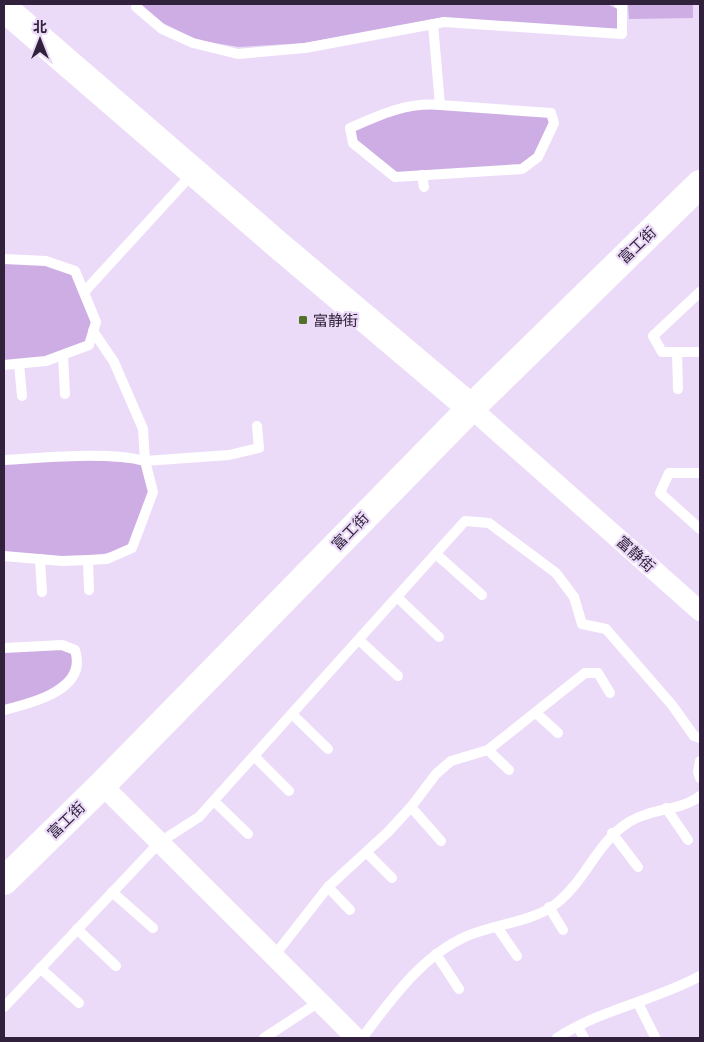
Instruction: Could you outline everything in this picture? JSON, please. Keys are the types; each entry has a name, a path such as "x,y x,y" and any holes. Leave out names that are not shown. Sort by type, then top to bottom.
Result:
{"street":[{"name":"富静街","path":"4,8 471,408 700,611"},
{"name":"富工街","path":"4,881 102,785 471,408 700,184"},
{"path":"102,785 356,1038"}],"lane":[{"path":"136,4 136,7 162,29 193,43 238,54 305,48 444,22 500,24 622,34 622,6 619,4"},
{"path":"433,24 440,105"},
{"path":"425,104 440,105 551,113 554,123 538,157 522,169 496,175 395,177 354,143 350,128 388,110 425,104"},
{"path":"85,291 194,172"},
{"path":"422,175 424,187"},
{"path":"4,259 46,261 76,270 96,322 89,345 46,361 4,365"},
{"path":"700,292 652,336 662,352 700,352"},
{"path":"4,556 88,560 107,558 132,548 153,492 145,461 143,429 114,362 93,331"},
{"path":"677,352 678,389"},
{"path":"63,355 65,394"},
{"path":"19,364 22,396"},
{"path":"4,460 68,457 133,458 145,461 229,455 259,448 257,426"},
{"path":"700,473 669,473 660,493 700,529"},
{"path":"4,1007 160,842 199,818 466,520 489,523 556,573 574,596 582,624 606,629 672,705 694,736 700,738"},
{"path":"436,554 482,595"},
{"path":"40,559 42,592"},
{"path":"88,560 90,590"},
{"path":"398,596 439,637"},
{"path":"358,640 398,676"},
{"path":"4,648 62,645 76,650 79,660 76,673 65,685 43,700 4,710"},
{"path":"274,956 328,887 367,853 411,807 436,774 452,761 488,750 586,673 598,673 610,693"},
{"path":"536,712 558,732"},
{"path":"292,714 328,749"},
{"path":"488,750 509,770"},
{"path":"254,756 289,790"},
{"path":"700,761 698,772 700,778"},
{"path":"362,1038 396,993 436,954 467,936 555,905 577,884 596,853 612,833 632,820 666,808 691,802 700,796"},
{"path":"214,801 248,834"},
{"path":"411,807 441,841"},
{"path":"666,808 688,840"},
{"path":"612,833 638,867"},
{"path":"367,853 392,878"},
{"path":"328,887 350,910"},
{"path":"112,892 153,928"},
{"path":"549,907 564,930"},
{"path":"497,927 516,956"},
{"path":"77,929 116,966"},
{"path":"436,954 459,989"},
{"path":"40,968 79,1003"},
{"path":"557,1038 596,1017 700,976"},
{"path":"266,1038 319,1002"},
{"path":"638,1002 655,1037"},
{"path":"578,1027 584,1038"}],"shaded area":[{"path":"141,4 607,4 619,10 617,29 442,19 305,43 239,47 197,40 163,23"},
{"path":"628,4 693,4 693,18 629,19"},
{"path":"425,106 549,115 552,123 538,155 521,166 396,175 356,141 354,130 389,112"},
{"path":"4,261 46,263 73,273 93,320 86,344 44,359 4,363"},
{"path":"66,459 143,463 151,493 130,546 83,557 52,557 4,552 4,462"},
{"path":"60,647 73,651 74,670 42,694 4,707 4,651"}],"place":[{"name":"富静街","path":"303,320"}]}
